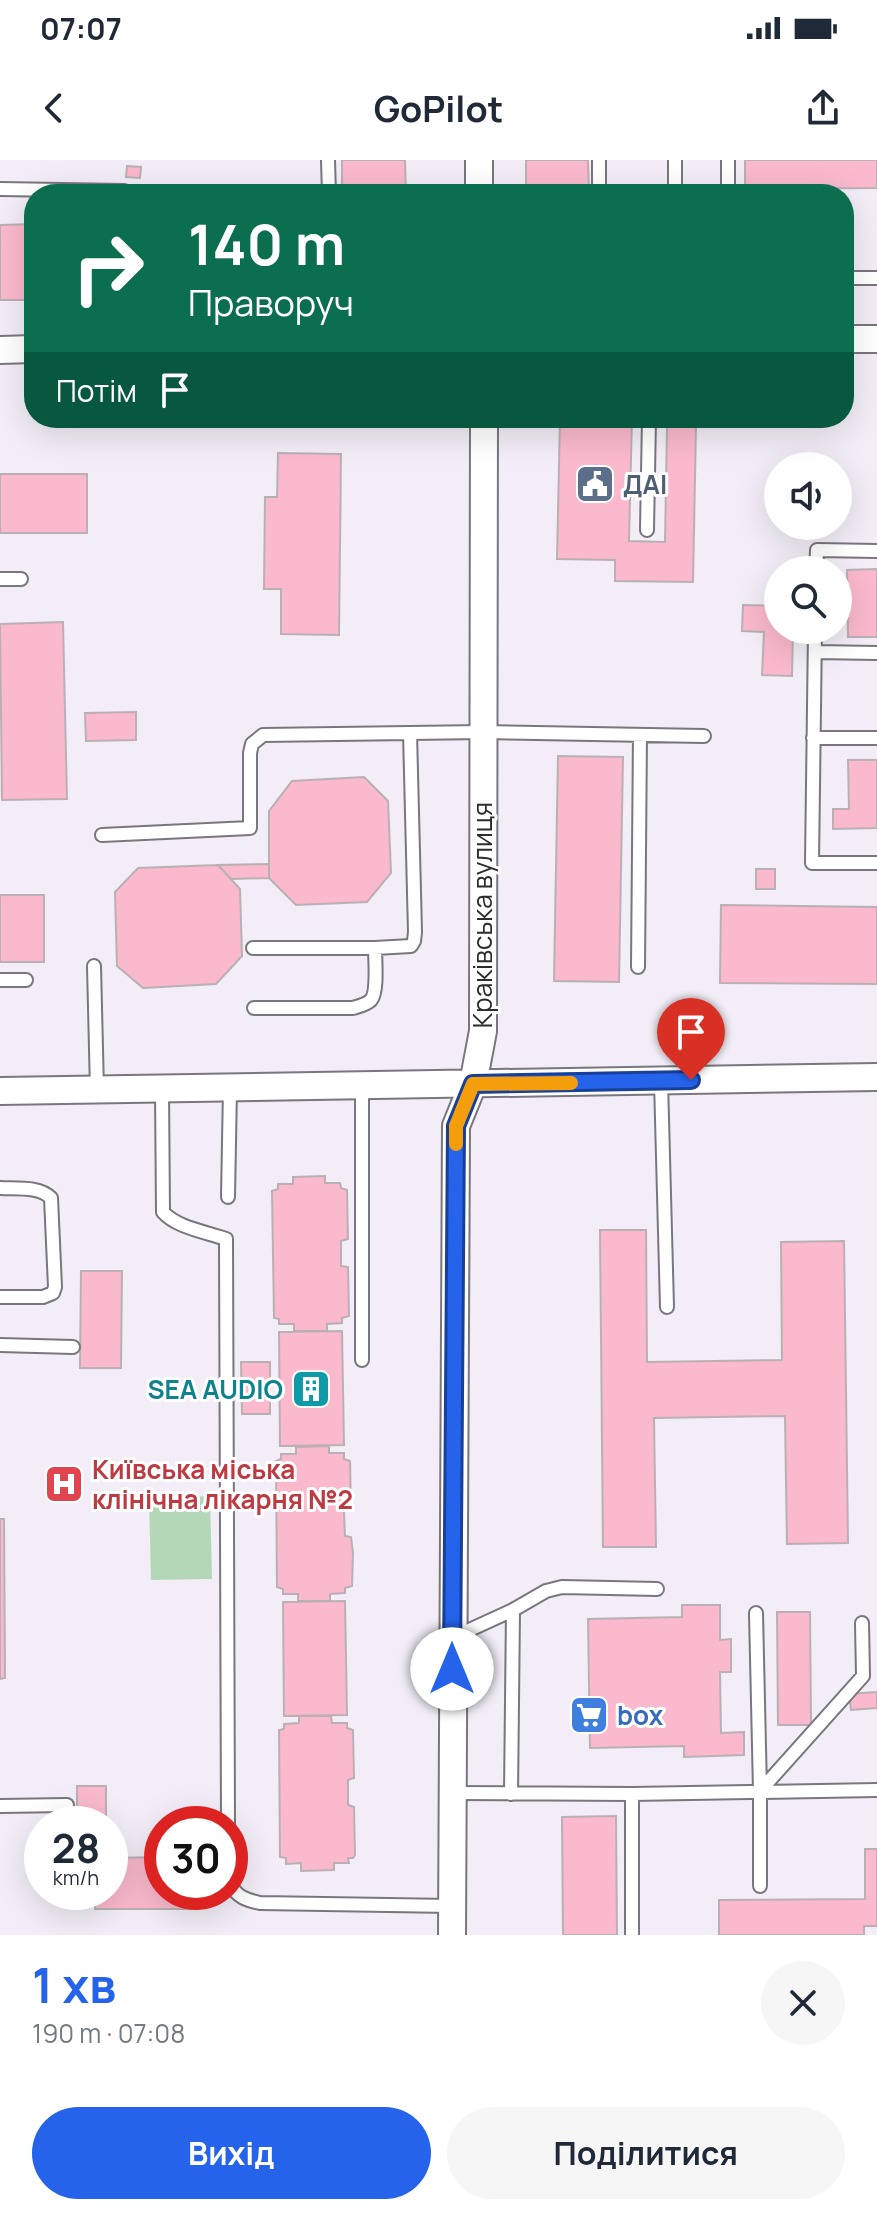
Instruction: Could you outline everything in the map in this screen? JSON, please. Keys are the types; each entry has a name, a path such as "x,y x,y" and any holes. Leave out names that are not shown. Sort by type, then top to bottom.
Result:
{"street":[{"path":"479,160 479,184"},
{"path":"854,339 877,339"},
{"path":"0,350 24,349"},
{"name":"Краківська вулиця","path":"452,1935 456,1126 473,1084 483,1031 484,428"},
{"path":"0,1091 877,1077"}],"lane":[{"path":"328,160 329,184"},
{"path":"599,160 599,184"},
{"path":"675,160 675,184"},
{"path":"728,160 728,184"},
{"path":"0,189 24,189"},
{"path":"854,278 877,278"},
{"path":"647,530 649,428"},
{"path":"817,556 817,550 877,551"},
{"path":"0,579 21,579"},
{"path":"815,644 812,863 877,863"},
{"path":"815,652 877,653"},
{"path":"102,835 250,828 250,753 252,744 263,735 483,732 704,736"},
{"path":"253,948 411,946 414,941 410,733"},
{"path":"638,967 640,735"},
{"path":"813,738 877,738"},
{"path":"254,1008 353,1008 370,1002 375,994 375,948"},
{"path":"94,966 97,1090"},
{"path":"0,980 26,980"},
{"path":"661,1081 667,1307"},
{"path":"362,1086 362,1360"},
{"path":"228,1197 230,1088"},
{"path":"162,1089 163,1212 177,1222 226,1239 228,1806"},
{"path":"0,1188 39,1191 51,1198 55,1287 53,1293 43,1297 0,1297"},
{"path":"0,1345 73,1347"},
{"path":"452,1638 546,1591 562,1587 657,1589"},
{"path":"511,1794 513,1610"},
{"path":"756,1613 760,1886"},
{"path":"760,1791 863,1676 862,1623"},
{"path":"453,1793 877,1790"},
{"path":"632,1794 632,1935"},
{"path":"0,1806 67,1805"},
{"path":"248,1901 452,1906"}],"green space":[{"path":"210,1496 212,1579 151,1580 149,1498"}],"building":[{"path":"342,160 405,160 406,184 342,184"},
{"path":"526,160 588,160 589,184 526,184"},
{"path":"745,160 877,160 877,188 854,188 854,184 745,184"},
{"path":"127,166 141,167 140,178 126,177"},
{"path":"24,224 24,300 0,300 0,225"},
{"name":"ДАІ","path":"560,428 632,428 629,541 665,542 667,428 696,428 693,582 615,581 615,560 557,559"},
{"path":"278,453 341,454 339,635 281,634 281,589 264,589 265,497 277,497"},
{"path":"0,474 87,474 87,533 0,533"},
{"path":"877,569 877,637 852,637 852,570"},
{"path":"743,605 764,606 764,632 742,631"},
{"path":"63,622 67,799 2,800 0,624"},
{"path":"764,632 764,644 793,644 792,676 762,675"},
{"path":"136,712 136,740 86,741 85,713"},
{"path":"558,756 623,757 619,982 554,981"},
{"path":"848,760 877,760 877,828 833,829 833,809 849,809"},
{"path":"364,777 388,801 391,873 367,902 296,905 269,878 269,811 292,781"},
{"path":"269,864 269,878 231,879 218,865"},
{"path":"218,865 240,889 242,956 216,984 143,988 117,966 115,892 138,868"},
{"path":"756,869 775,869 775,889 756,889"},
{"path":"0,895 44,895 44,962 0,962"},
{"path":"721,905 877,907 877,984 720,983"},
{"path":"325,1176 325,1183 340,1183 341,1188 347,1190 348,1239 341,1241 341,1266 348,1267 349,1316 342,1318 342,1323 327,1324 327,1331 294,1331 294,1324 279,1324 279,1319 274,1318 272,1191 278,1189 278,1184 293,1184 293,1177"},
{"path":"600,1230 646,1230 647,1362 782,1360 781,1242 844,1241 848,1543 787,1544 785,1416 654,1418 656,1547 603,1547"},
{"path":"81,1271 122,1271 121,1368 80,1368"},
{"name":"SEA AUDIO","path":"342,1331 344,1445 280,1446 279,1332"},
{"path":"241,1362 270,1362 270,1414 242,1414"},
{"path":"329,1446 329,1453 344,1453 344,1459 350,1461 351,1509 344,1511 345,1536 351,1537 353,1553 352,1586 345,1588 345,1593 330,1594 330,1601 298,1601 298,1594 283,1594 283,1589 277,1587 276,1461 281,1459 281,1454 296,1454 296,1447"},
{"path":"0,1519 4,1519 5,1678 0,1679"},
{"path":"345,1601 347,1715 284,1716 283,1602"},
{"path":"682,1605 720,1605 720,1640 731,1639 731,1672 720,1672 721,1733 744,1732 744,1755 684,1757 684,1746 590,1748 588,1619 682,1617"},
{"path":"777,1612 810,1612 811,1725 778,1725"},
{"path":"877,1692 877,1708 851,1710 849,1694"},
{"path":"299,1716 331,1716 332,1723 347,1723 347,1728 353,1730 354,1778 348,1780 348,1805 354,1807 355,1855 348,1858 349,1863 334,1863 334,1870 301,1871 301,1863 286,1864 286,1858 280,1857 279,1730 284,1729 284,1724 299,1723"},
{"path":"77,1786 106,1786 106,1806 77,1806"},
{"path":"616,1816 617,1935 563,1935 562,1817"},
{"path":"865,1849 877,1849 877,1926 864,1926 864,1935 719,1935 719,1900 865,1899"},
{"path":"144,1857 144,1909 128,1909 128,1858"}],"slow traffic":[{"path":"456,1144 456,1126 473,1084 571,1083"}],"place":[{"name":"ДАІ","path":"595,484"},
{"name":"SEA AUDIO","path":"311,1389"},
{"name":"Київська міська клінічна лікарня №2","path":"64,1484"},
{"name":"box","path":"589,1715"}],"route":[{"path":"452,1669 456,1126 473,1084 691,1080"}]}
